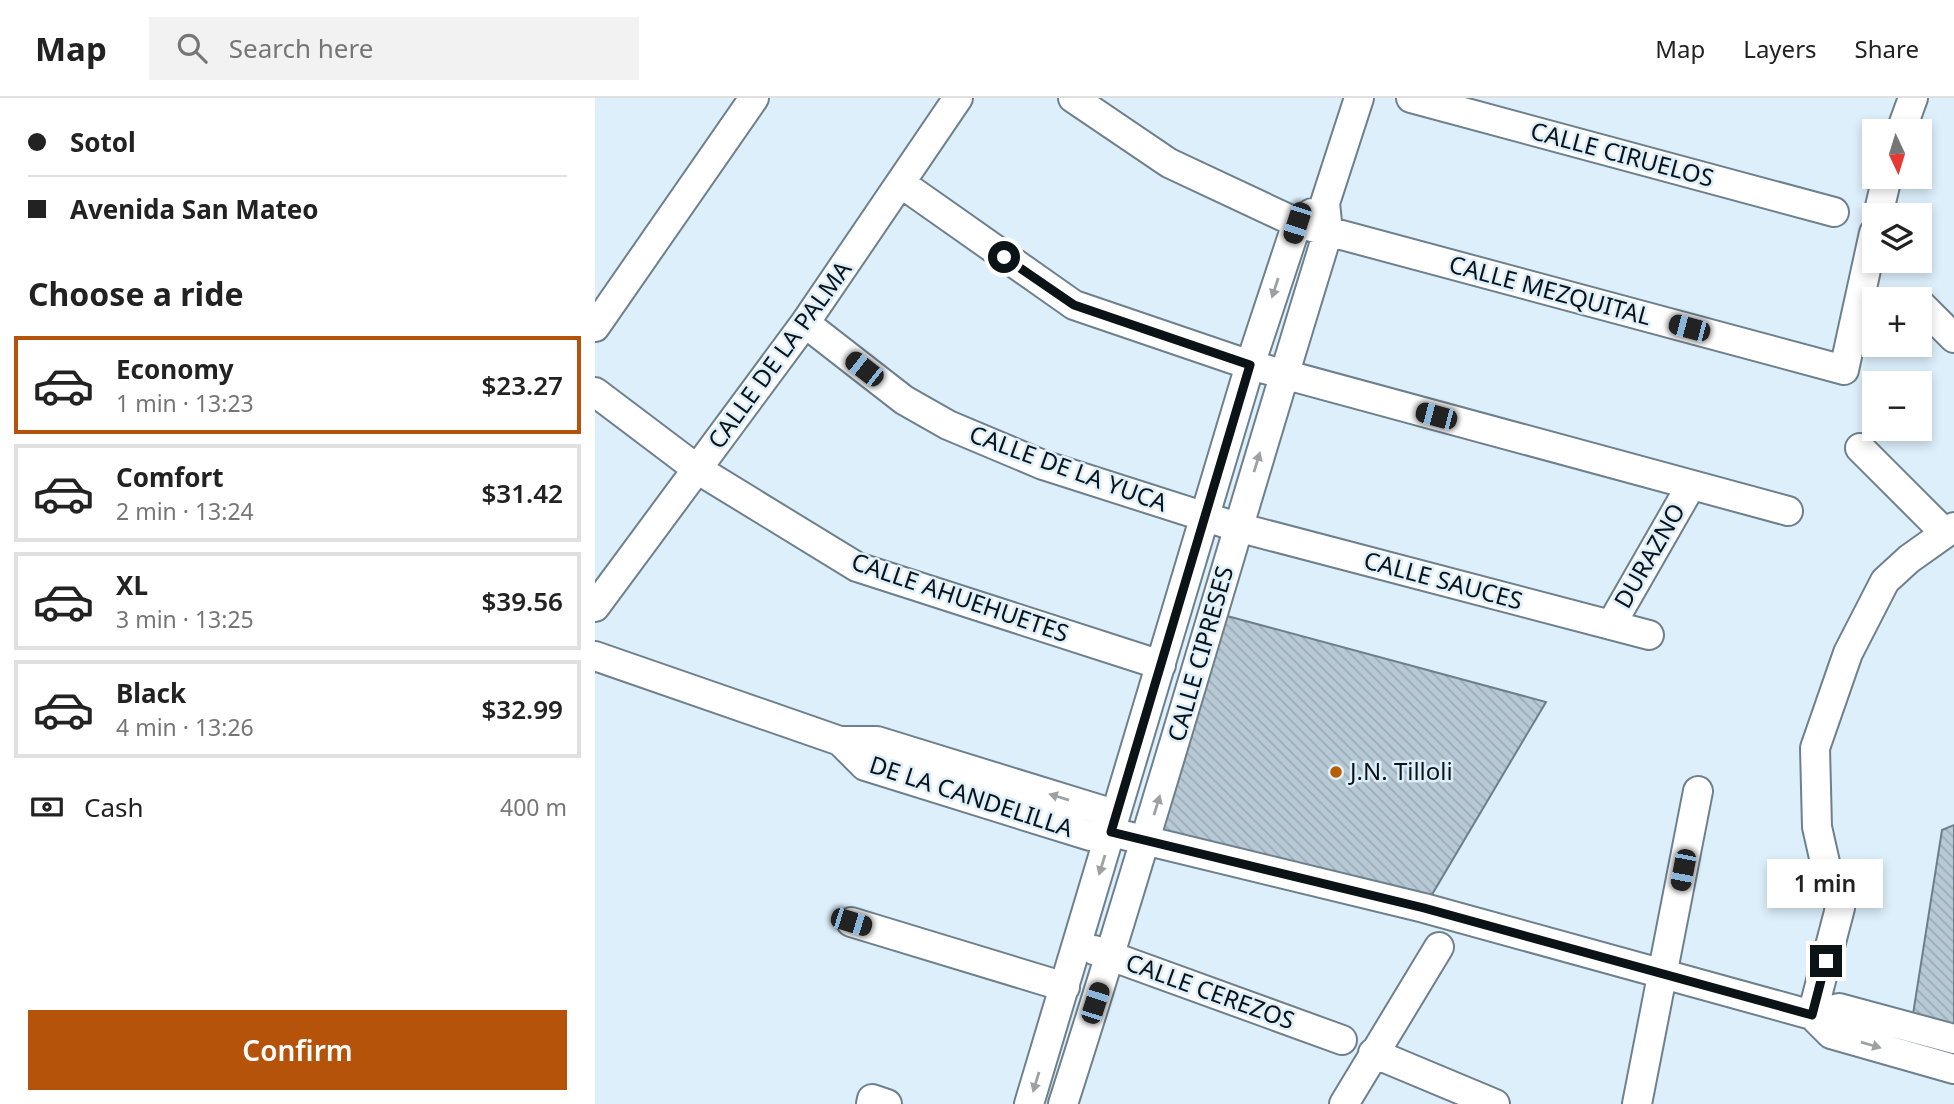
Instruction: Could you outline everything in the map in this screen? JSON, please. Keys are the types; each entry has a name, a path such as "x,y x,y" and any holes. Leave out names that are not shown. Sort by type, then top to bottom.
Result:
{"street":[{"path":"595,327 754,98"},
{"name":"CALLE DE LA PALMA","path":"595,607 805,323 958,98"},
{"name":"CALLE MEZQUITAL","path":"1073,98 1169,163 1297,223 1844,370 1865,273"},
{"name":"CALLE CIPRESES","path":"1069,1102 1145,841 1216,613 1237,527 1328,232 1325,203 1359,98"},
{"name":"CALLE CIRUELOS","path":"1411,98 1834,212"},
{"path":"1905,119 1913,98"},
{"path":"902,184 1074,305 1250,365 1788,511"},
{"path":"1297,223 1325,203"},
{"name":"CALLE CIPRESES","path":"1029,1104 1250,365 1297,223"},
{"path":"1932,316 1954,338"},
{"name":"CALLE DE LA YUCA","path":"805,323 904,400 948,425 1043,465 1237,527"},
{"name":"CALLE AHUEHUETES","path":"595,392 697,469 857,567 1161,664"},
{"path":"1812,1015 1840,908 1829,880 1817,827 1815,748 1848,653 1885,581 1949,529 1860,448"},
{"name":"DURAZNO","path":"1611,625 1690,486"},
{"name":"CALLE SAUCES","path":"1237,527 1649,635"},
{"name":"DE LA CANDELILLA","path":"595,656 840,741 865,766 1090,835 1111,832 1424,908 1812,1015"},
{"path":"1637,1104 1699,791"},
{"path":"851,922 1065,987"},
{"name":"CALLE CEREZOS","path":"1078,944 1342,1040"},
{"path":"1344,1104 1439,947"},
{"path":"1812,1015 1839,1008 1954,1040"},
{"path":"1812,1015 1831,1034 1954,1069"},
{"path":"1373,1053 1495,1104"}],"building":[{"name":"J.N. Tilloli","path":"1216,613 1546,702 1424,908 1145,841"},
{"path":"1954,825 1954,1039 1911,1027 1942,830"}],"place":[{"name":"J.N. Tilloli","path":"1336,772"}],"route":[{"path":"1004,257 1074,305 1250,365 1111,832 1424,908 1812,1015 1826,961"}]}
